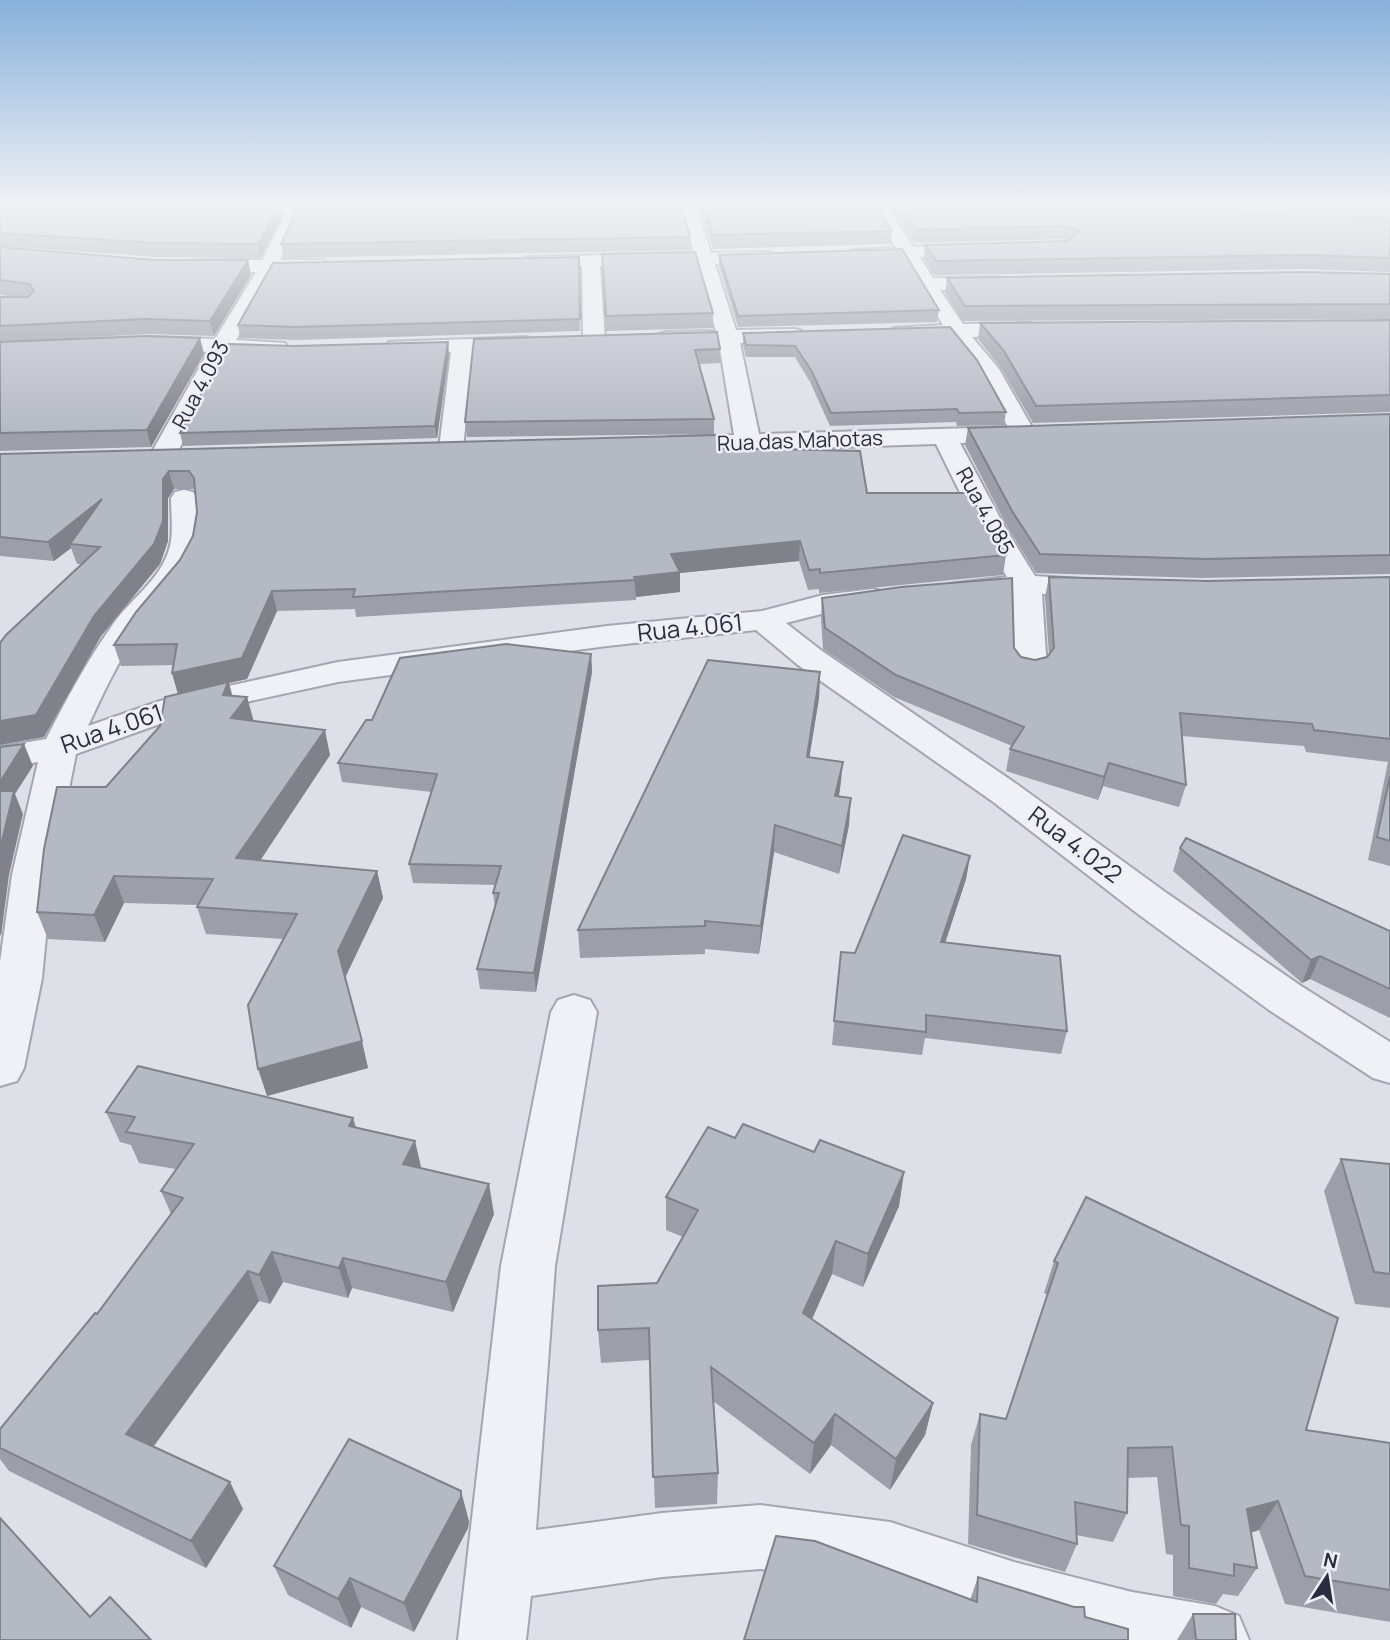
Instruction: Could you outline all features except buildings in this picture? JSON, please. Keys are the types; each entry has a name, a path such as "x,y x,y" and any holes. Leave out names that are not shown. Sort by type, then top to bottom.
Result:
{"street":[{"name":"Rua 4.093","path":"162,457 259,282"},
{"path":"592,282 594,340"},
{"path":"711,282 728,337 748,443"},
{"path":"927,282 957,330 988,369 1024,434"},
{"path":"929,284 1022,283"},
{"path":"881,332 1051,329"},
{"path":"648,339 818,334"},
{"path":"568,341 621,339"},
{"path":"376,347 541,342"},
{"path":"124,344 296,349"},
{"path":"451,448 463,345"},
{"name":"Rua das Mahotas","path":"640,445 1051,433"},
{"name":"Rua 4.085","path":"945,436 993,531 1026,585"},
{"path":"424,449 478,447"},
{"path":"135,458 190,456"},
{"path":"0,1068 20,978 32,875 59,748 96,675 127,626 163,587 177,564 184,541 184,498"},
{"path":"1026,585 1030,669"},
{"name":"Rua 4.061","path":"0,758 59,748 172,708 338,671 607,636 763,620 823,604 919,593 1026,585 1135,588"},
{"name":"Rua 4.022","path":"763,620 810,657 1005,793 1230,959 1390,1065"},
{"path":"492,1640 528,1266 574,1012"},
{"path":"500,1568 662,1545 760,1537 890,1555 1014,1595 1132,1626 1215,1640"}]}
